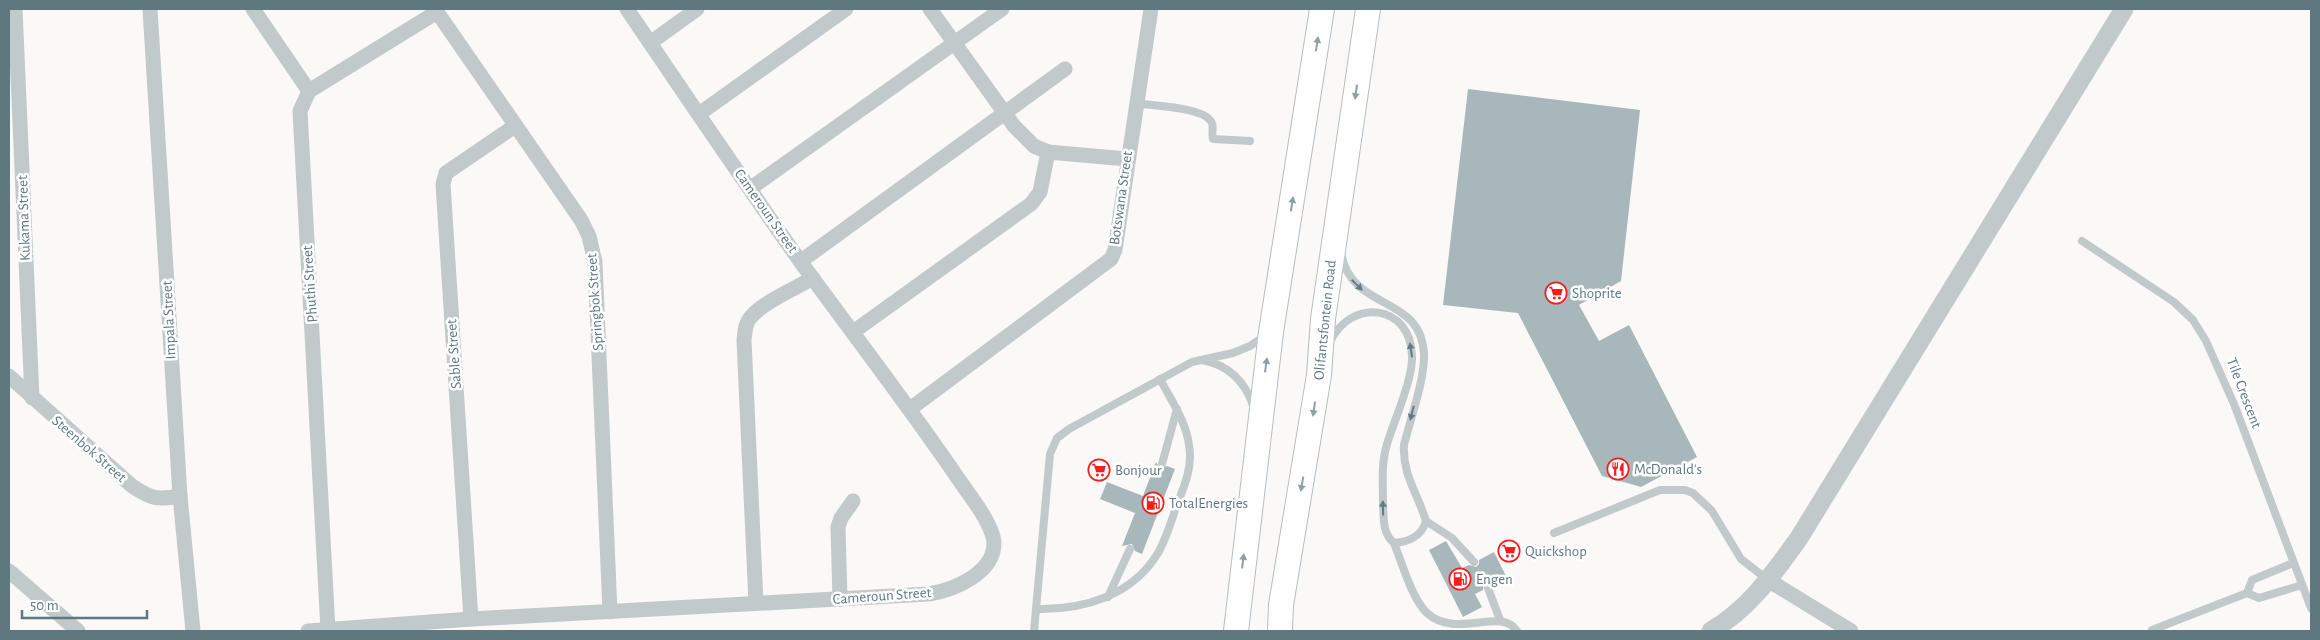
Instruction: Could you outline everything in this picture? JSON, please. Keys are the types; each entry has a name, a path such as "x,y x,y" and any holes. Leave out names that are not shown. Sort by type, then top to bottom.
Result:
{"main road":[{"path":"1224,631 1236,620 1258,424 1322,9"},
{"name":"Olifantsfontein Road","path":"1280,631 1281,605 1319,375 1323,319 1368,9"},
{"path":"1281,605 1284,631"}],"street":[{"name":"Kukama Street","path":"15,9 32,398"},
{"name":"Impala Street","path":"150,9 180,496 193,631"},
{"path":"253,9 310,91 436,10"},
{"name":"Cameroun Street","path":"308,631 471,619 840,599 947,591 974,575 987,564 993,555 992,532 910,409 813,278 627,9"},
{"path":"650,43 697,9"},
{"path":"699,114 846,9"},
{"path":"930,9 1005,114 1023,137 1034,146 1048,152 1127,159"},
{"path":"751,188 1002,9"},
{"name":"Botswana Street","path":"910,409 1111,258 1115,250 1127,159 1151,9"},
{"path":"1712,631 1743,609 1768,580 1804,530 2124,9"},
{"name":"Springbok Street","path":"436,10 586,228 594,262 610,612"},
{"path":"801,261 1065,69"},
{"name":"Phuthi Street","path":"310,91 300,112 328,630"},
{"name":"Sable Street","path":"471,619 443,184 446,173 515,126"},
{"path":"853,332 1031,204 1040,192 1048,152"},
{"path":"756,603 744,340 746,326 750,318 758,311 813,278"},
{"name":"Steenbok Street","path":"9,376 132,486 150,497 158,499 180,496"},
{"path":"840,599 838,526 852,502"},
{"path":"9,571 78,631"},
{"path":"1768,580 1851,631"}],"lane":[{"path":"1136,104 1200,113 1210,119 1213,124 1213,139 1250,142"},
{"path":"1339,206 1341,254 1349,276 1363,291 1403,311 1414,324 1421,337 1424,354 1423,367 1404,445 1403,463 1426,521 1452,538 1474,562"},
{"name":"Tile Crescent","path":"2082,241 2174,302 2193,320 2218,363 2311,608"},
{"path":"1319,375 1334,333 1340,325 1354,317 1370,312 1382,313 1395,319 1407,335 1411,346 1411,367 1387,444 1383,464 1384,524 1387,535 1394,543 1422,606 1434,619 1447,625 1474,626 1500,620 1508,622 1517,631"},
{"path":"1034,631 1050,454 1054,442 1069,428 1197,360 1242,350 1271,332"},
{"path":"1197,360 1220,366 1239,379 1250,398 1258,424"},
{"path":"1036,609 1068,609 1108,597 1135,579 1154,558 1164,540 1184,486 1190,458 1189,445 1177,409 1160,379"},
{"path":"1162,464 1177,409"},
{"path":"1554,533 1660,490 1685,490 1694,493 1712,512 1741,559 1768,580"},
{"path":"1394,543 1417,536 1424,528 1426,521"},
{"path":"1108,597 1130,549"},
{"path":"2247,593 2252,580 2294,563"},
{"path":"2152,630 2247,593 2259,598 2302,585"},
{"path":"1488,588 1500,620"}],"building":[{"name":"Shoprite","path":"1468,89 1640,110 1621,281 1579,305 1599,341 1629,325 1697,457 1641,487 1602,476 1518,313 1443,305"},
{"path":"1156,462 1160,469 1167,466 1175,469 1142,554 1135,551 1132,544 1122,546 1135,513 1100,499 1107,482 1143,496"},
{"path":"1446,541 1462,568 1469,565 1476,567 1479,564 1479,560 1494,552 1507,578 1493,585 1488,582 1484,584 1483,590 1475,594 1482,607 1463,617 1429,550"}],"place":[{"name":"Shoprite","path":"1556,293"},
{"name":"McDonald's","path":"1618,469"},
{"name":"Bonjour","path":"1099,470"},
{"name":"TotalEnergies","path":"1153,503"},
{"name":"Quickshop","path":"1509,551"},
{"name":"Engen","path":"1460,579"}]}
